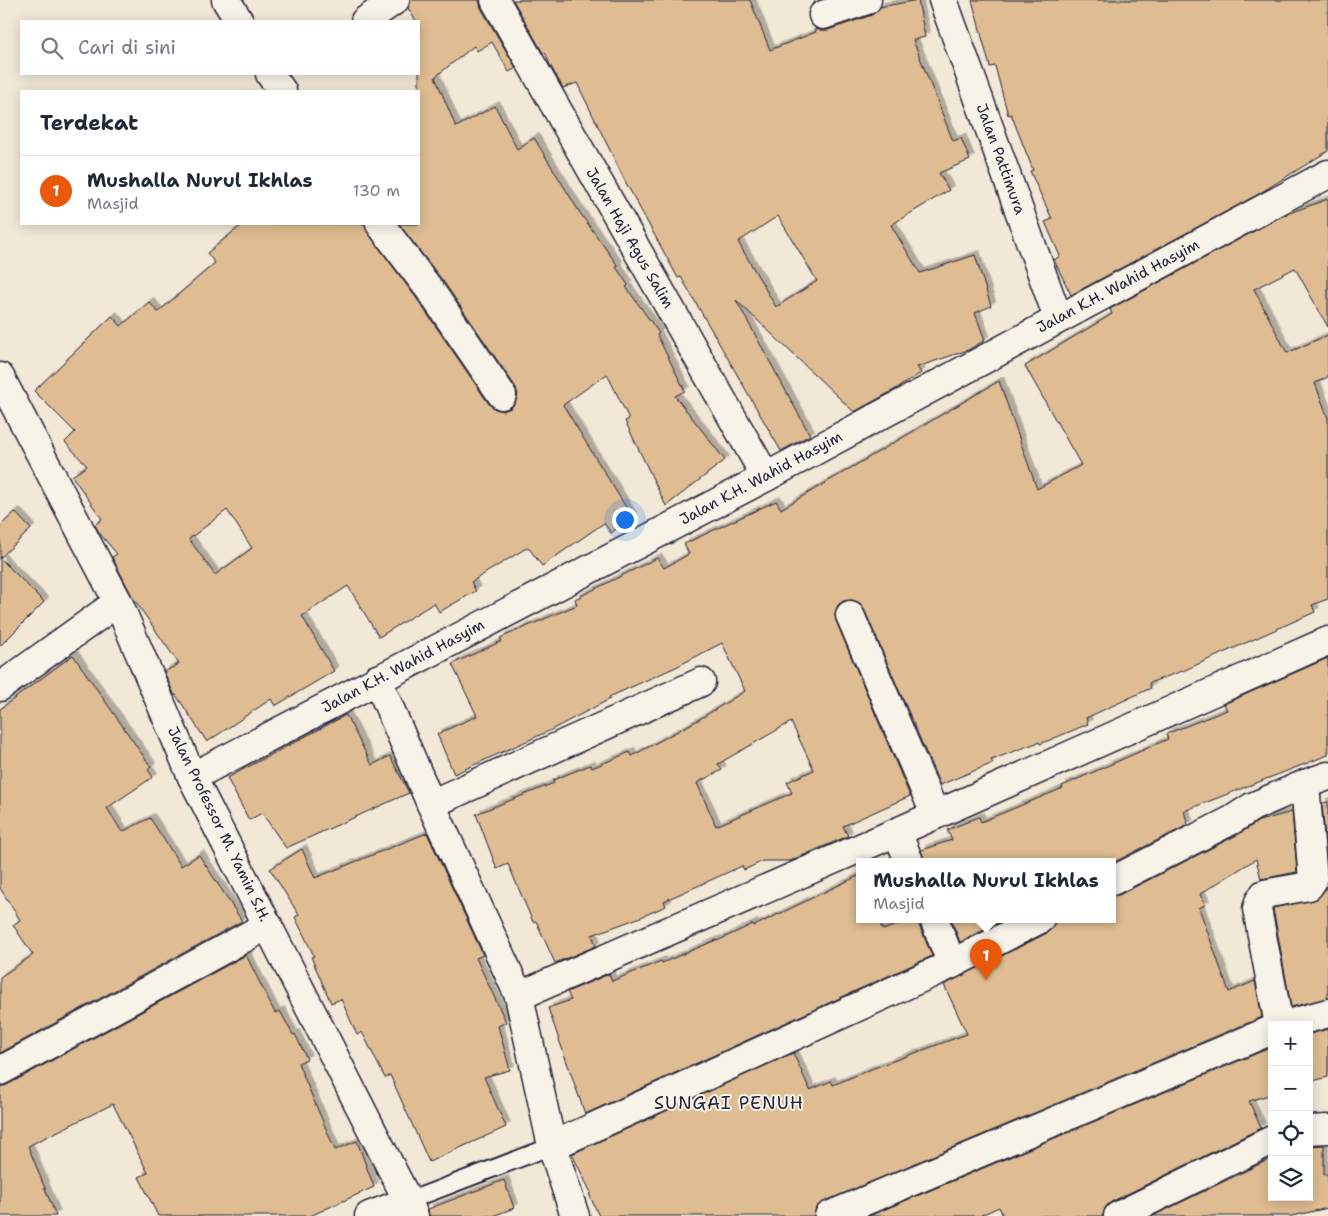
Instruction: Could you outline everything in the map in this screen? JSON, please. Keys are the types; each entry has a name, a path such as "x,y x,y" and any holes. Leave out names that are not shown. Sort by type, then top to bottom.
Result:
{"street":[{"path":"226,0 238,20"},
{"path":"366,20 395,0"},
{"name":"Jalan Haji Agus Salim","path":"495,0 766,477"},
{"path":"823,15 866,0"},
{"name":"Jalan Pattimura","path":"943,0 1058,318"},
{"name":"Jalan K.H. Wahid Hasyim","path":"192,777 766,477 1328,174"},
{"path":"381,225 430,290 502,394"},
{"name":"Jalan Professor M. Yamin S.H.","path":"0,377 118,602 192,777 411,1209"},
{"path":"0,687 118,602"},
{"path":"850,615 935,814"},
{"path":"519,996 897,832 1328,641"},
{"path":"377,679 431,804 519,996 552,1146 575,1216"},
{"path":"431,804 701,682"},
{"path":"1116,879 1232,820 1252,807 1316,780 1313,880 1309,886 1264,894 1257,909 1278,1021"},
{"path":"897,832 908,858"},
{"path":"936,923 952,964"},
{"path":"552,1146 952,964 1032,923"},
{"path":"0,1071 268,925"},
{"path":"1299,1021 1328,1013"},
{"path":"829,1216 1268,1032"},
{"path":"1313,1130 1328,1129"},
{"path":"1118,1216 1268,1142"},
{"path":"369,1216 411,1209"}],"lane":[{"path":"411,1209 552,1146"}],"building":[{"path":"410,0 479,0 481,8 516,68 509,72 492,42 477,51 474,46 435,77 456,127 495,106 517,149 534,138 580,213 618,266 616,267 628,285 626,287 659,333 657,335 685,391 675,396 725,460 666,506 625,421 629,419 607,374 563,405 632,517 611,533 604,523 542,566 528,547 471,582 476,591 439,612 434,603 379,637 348,586 302,616 334,671 275,706 271,699 207,742 175,696 164,672 179,664 133,598 112,557 117,554 95,525 102,519 72,476 87,466 65,442 75,432 34,391 112,316 121,326 149,302 158,312 215,263 207,253 242,225 365,225 368,233 417,299 489,404 495,409 503,411 511,408 518,394 515,386 443,281 400,225 420,225 420,20 415,20 408,8","holes":["227,510 252,548 215,575 189,539"]},
{"path":"513,0 750,0 770,50 816,32 815,28 828,30 872,15 880,7 918,0 925,37 913,40 953,141 961,138 970,160 939,173 949,190 891,225 920,273 975,255 991,306 975,313 985,340 968,350 917,367 921,373 854,412 736,300 810,435 781,451 681,277 678,278 625,181 577,83 563,88 545,52 543,53","holes":["778,216 817,281 776,307 738,242"]},
{"path":"972,0 1328,0 1328,151 1257,195 1071,295 1054,260 1060,256 1045,222 1052,219 1030,171 1033,170 1011,114 1008,115 995,66 990,67"},
{"path":"1328,199 1328,327 1295,268 1254,289 1287,353 1328,335 1328,377 1315,383 1328,418 1328,599 1312,605 1315,612 1185,670 1149,683 1151,688 1086,718 1088,724 1040,744 1039,742 991,760 993,763 940,785 864,609 860,603 852,600 843,601 838,605 835,613 836,621 910,796 843,826 848,836 790,861 763,861 744,870 742,866 664,901 666,906 592,935 596,946 555,963 536,921 533,922 508,864 497,869 476,814 554,783 553,780 590,765 592,768 630,752 632,756 698,720 745,691 722,643 676,667 609,697 610,699 551,730 454,774 437,734 477,716 452,664 502,641 500,638 577,605 575,599 657,558 664,568 689,554 684,544 776,501 781,509 999,381 1037,489 1081,465 1025,366 1112,314 1110,309 1284,215","holes":["791,722 814,770 787,782 792,793 716,826 697,783 722,770 718,764"]},
{"path":"15,512 31,529 0,558 0,526"},
{"path":"0,558 44,602 0,646"},
{"path":"73,655 151,767 148,770 153,777 107,808 122,832 150,818 181,866 199,855 242,921 0,1053 0,977 33,955 13,925 20,920 0,888 0,709"},
{"path":"1328,658 1328,755 1184,811 1188,825 1116,861 1116,858 923,858 921,850 952,840 947,830 979,817 981,822 1063,788 1062,786 1168,739 1166,734 1227,710 1224,704"},
{"path":"346,715 372,765 390,756 409,793 286,848 262,813 249,820 227,778"},
{"path":"1328,802 1328,872 1322,803"},
{"path":"1292,812 1297,872 1261,879 1256,859 1200,894 1205,905 1199,908 1229,992 1255,981 1262,1017 823,1202 816,1207 814,1216 599,1216 589,1194 591,1193 572,1154 793,1053 810,1090 831,1081 833,1085 967,1034 944,985 1047,933 1054,923 1116,923 1116,895 1239,834 1259,821"},
{"path":"427,833 483,955 476,958 506,1022 498,1026 510,1070 484,1077 506,1127 429,1162 390,1075 385,1078 362,1032 357,1035 341,999 331,1003 311,957 314,956 295,917 299,915 270,869 302,849 315,878"},
{"path":"856,877 856,923 880,923 883,930 902,923 919,923 932,956 585,1114 548,1008 571,1000 567,992 609,974 612,981 717,941 753,924 754,926"},
{"path":"1328,881 1328,998 1291,1007 1273,908 1317,899 1326,889"},
{"path":"953,923 998,923 960,942"},
{"path":"246,955 275,1013 280,1011 293,1035 295,1034 307,1059 298,1063 335,1150 357,1141 374,1187 310,1216 158,1216 139,1177 148,1173 113,1104 28,1146 56,1216 0,1216 0,1087 7,1085"},
{"path":"1328,1029 1328,1077 1313,1081 1313,1066 1313,1033"},
{"path":"1268,1049 1268,1095 1249,1101 1261,1128 1111,1202 1105,1208 1103,1216 1003,1216 999,1207 979,1216 869,1216"},
{"path":"1324,1145 1324,1175 1328,1174 1328,1208 1292,1216 1153,1216 1268,1160 1268,1201 1313,1201 1313,1146"},
{"path":"504,1180 514,1208 493,1216 429,1216 428,1209"}],"place":[{"name":"Mushalla Nurul Ikhlas","path":"986,980"}],"district":[{"name":"SUNGAI PENUH","path":"729,1103"}]}
